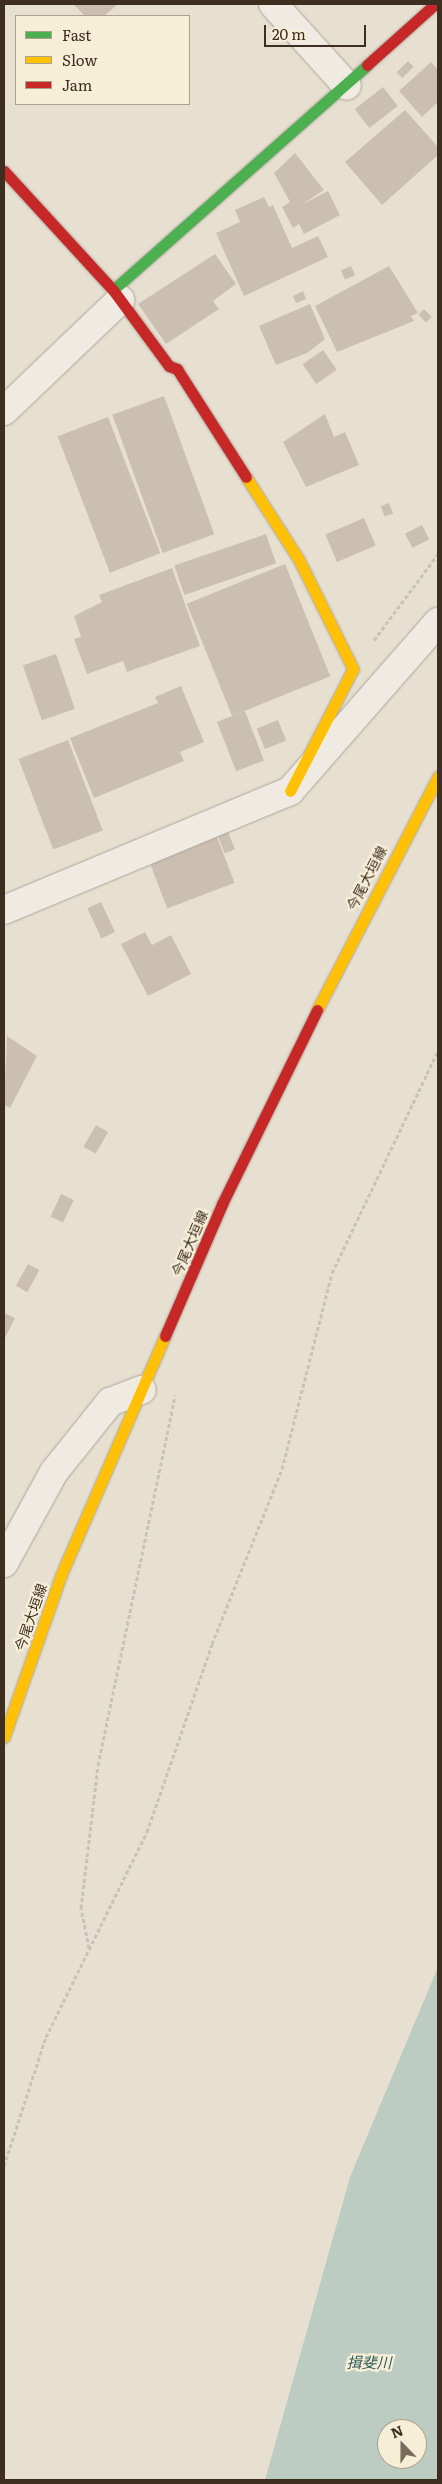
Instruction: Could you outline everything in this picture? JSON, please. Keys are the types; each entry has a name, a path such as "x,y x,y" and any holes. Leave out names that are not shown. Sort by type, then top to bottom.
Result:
{"street":[{"path":"273,4 348,86"},
{"path":"4,411 117,295 348,86 435,4"},
{"path":"4,172 117,295 169,366 176,369 299,560 353,669 290,791"},
{"path":"4,910 290,791 438,622"},
{"name":"今尾大垣線","path":"4,1737 61,1575 158,1353 279,1087 438,777"},
{"path":"4,1562 54,1472 72,1449 110,1402 142,1390"}],"path":[{"path":"353,669 438,554"},
{"path":"4,2166 46,2037 147,1832 212,1644 282,1469 332,1273 438,1051"},
{"path":"89,1948 81,1908 98,1765 177,1401 158,1353"}],"water":[{"name":"揖斐川","path":"438,1967 438,2480 265,2480 350,2177"}],"building":[{"path":"73,4 118,4 105,15 84,15"},
{"path":"408,61 414,67 402,78 397,72"},
{"path":"431,62 438,70 438,102 422,117 399,91"},
{"path":"383,87 398,106 369,128 355,109"},
{"path":"405,110 438,147 438,155 382,205 345,162"},
{"path":"295,153 324,190 301,205 328,191 340,215 304,234 299,224 293,228 282,207 290,202 274,173"},
{"path":"264,197 269,207 273,205 292,248 318,236 328,257 244,296 216,233 240,222 235,210"},
{"path":"215,254 236,284 213,301 219,309 166,344 138,304"},
{"path":"351,266 355,275 345,280 341,270"},
{"path":"389,266 418,313 411,316 414,321 337,352 315,306"},
{"path":"303,291 306,299 296,303 293,296"},
{"path":"310,304 325,339 307,353 276,365 259,326"},
{"path":"424,309 432,317 426,322 418,315"},
{"path":"323,350 337,370 316,384 303,364"},
{"path":"164,396 214,534 163,553 112,415"},
{"path":"325,414 334,437 345,432 359,465 306,487 283,442"},
{"path":"108,417 160,553 110,573 58,436"},
{"path":"389,503 393,513 385,517 381,506"},
{"path":"364,518 376,546 337,562 325,534"},
{"path":"422,525 429,539 412,548 405,534"},
{"path":"266,534 276,563 184,595 174,566"},
{"path":"285,564 330,676 232,716 187,604"},
{"path":"172,568 200,646 127,672 123,661 87,674 74,639 81,637 74,616 102,602 99,595"},
{"path":"56,654 75,709 42,720 23,665"},
{"path":"181,686 204,742 180,752 184,761 94,798 70,738 158,703 155,697"},
{"path":"245,711 264,760 236,771 217,722"},
{"path":"278,720 286,740 265,749 257,729"},
{"path":"68,740 103,831 53,850 19,759"},
{"path":"226,827 235,849 225,853 216,831"},
{"path":"217,837 235,883 167,909 150,863"},
{"path":"101,902 115,932 101,938 87,908"},
{"path":"145,932 152,945 171,935 191,974 148,996 121,944"},
{"path":"7,1036 37,1056 10,1108 4,1105"},
{"path":"96,1125 108,1132 96,1154 84,1147"},
{"path":"61,1194 74,1200 63,1223 50,1217"},
{"path":"28,1264 39,1270 27,1292 16,1286"},
{"path":"4,1313 15,1318 4,1340"}],"traffic: fast":[{"path":"113,290 367,65"}],"traffic: slow":[{"path":"246,477 299,560 353,669 290,791"},
{"path":"317,1010 438,777"},
{"path":"4,1737 61,1575 165,1336"}],"traffic: jam":[{"path":"367,65 435,4"},
{"path":"4,171 113,290 169,366 177,369 246,477"},
{"path":"165,1336 222,1204 317,1010"}]}
